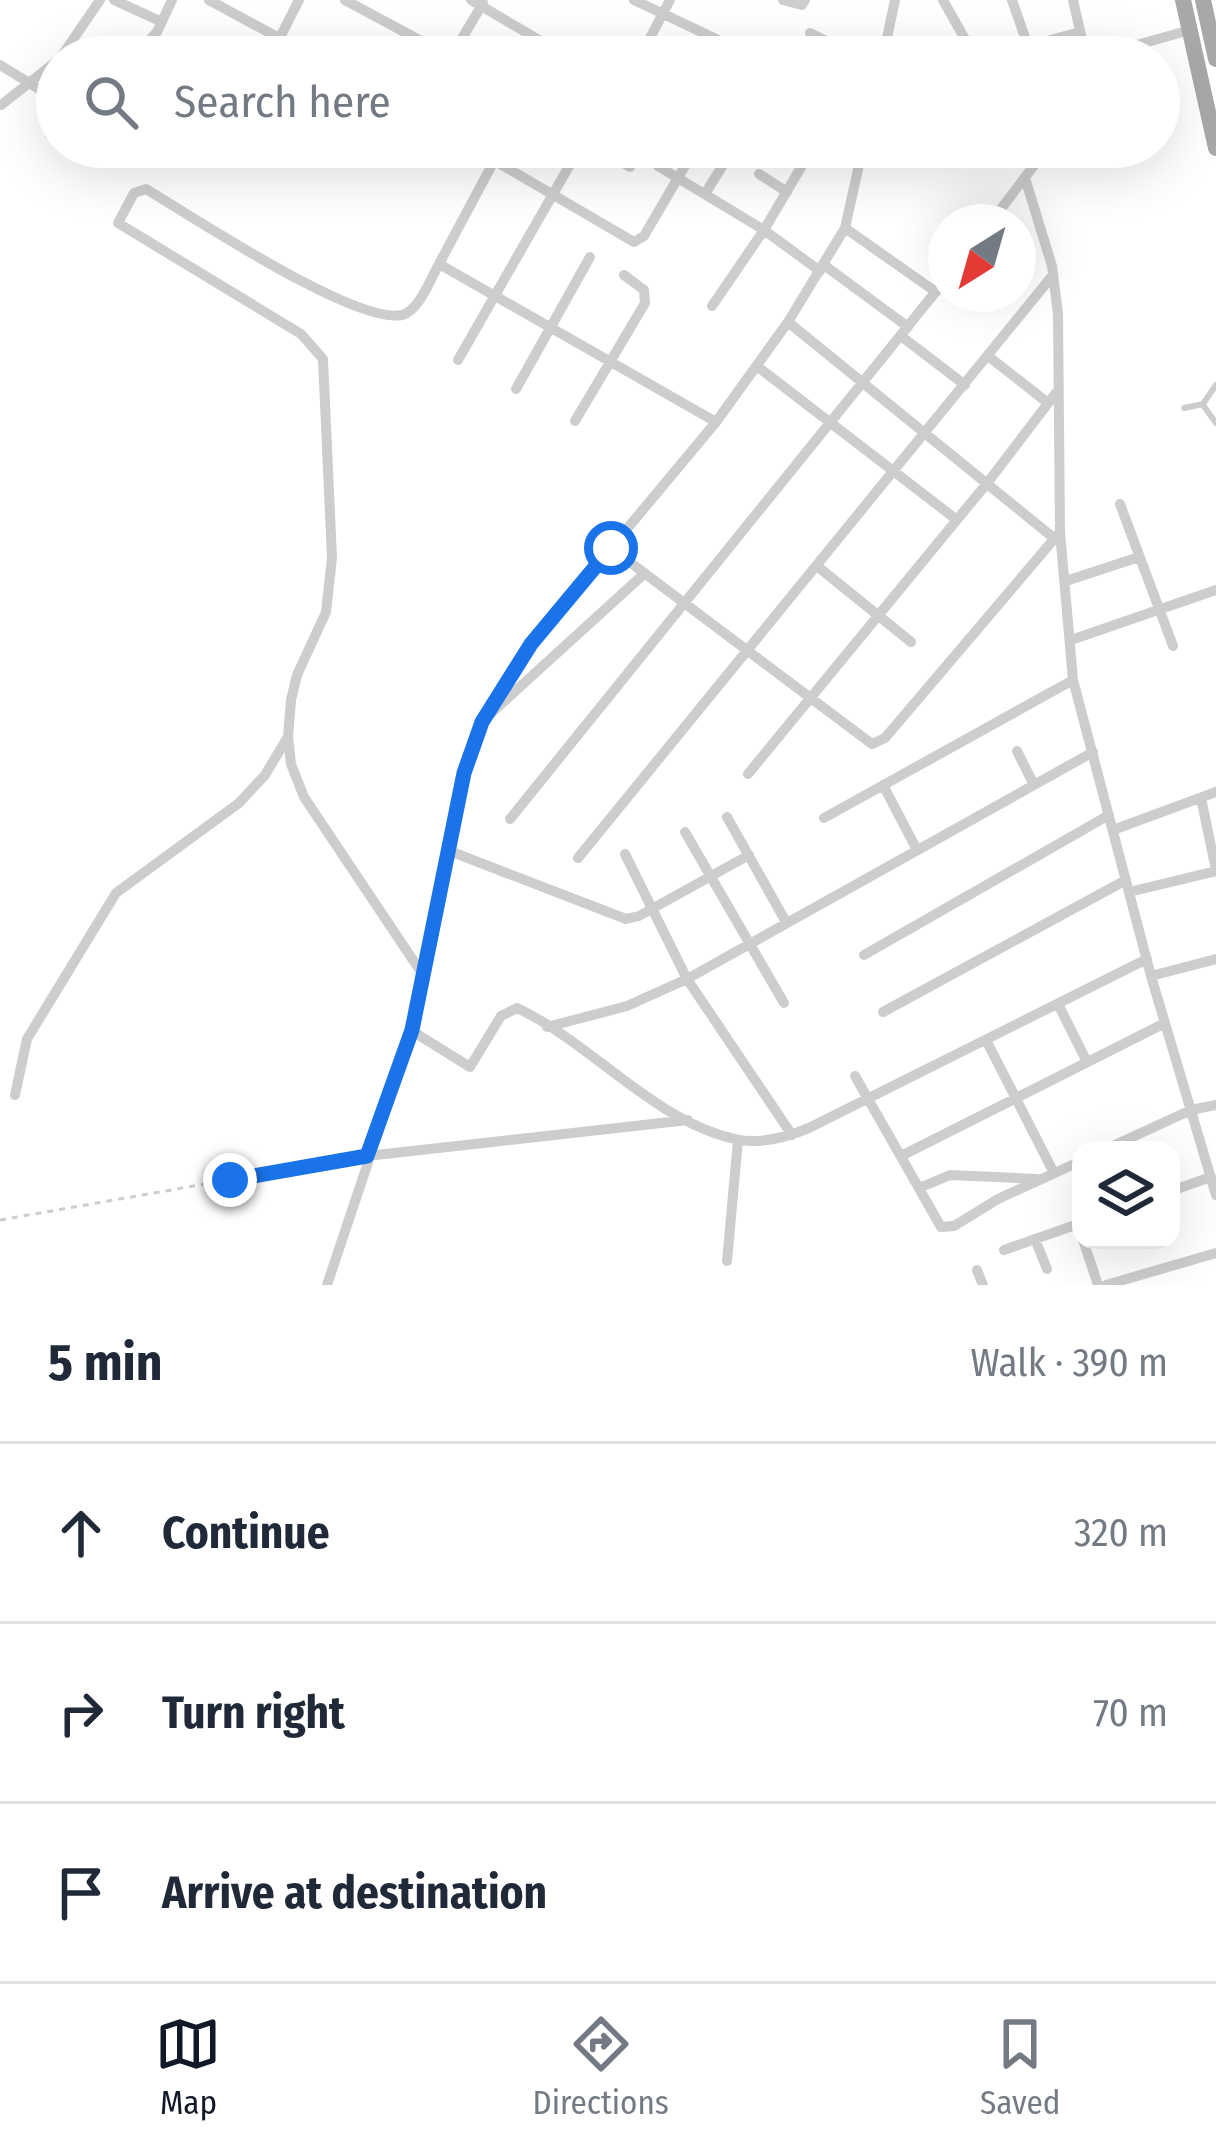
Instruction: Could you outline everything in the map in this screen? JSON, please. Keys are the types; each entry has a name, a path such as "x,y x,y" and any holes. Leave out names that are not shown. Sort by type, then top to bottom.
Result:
{"main road":[{"path":"1183,0 1216,148"},
{"path":"1202,0 1216,59"}],"street":[{"path":"75,36 100,0"},
{"path":"114,0 162,22"},
{"path":"151,36 172,0"},
{"path":"208,0 276,36"},
{"path":"281,36 298,0"},
{"path":"345,0 412,36"},
{"path":"634,0 710,36"},
{"path":"652,36 670,0"},
{"path":"783,0 794,6 806,0"},
{"path":"888,36 896,0"},
{"path":"943,0 963,36"},
{"path":"1012,0 1025,36"},
{"path":"1072,0 1081,36"},
{"path":"462,36 479,2 534,36"},
{"path":"1169,36 1190,30"},
{"path":"1065,36 1080,32"},
{"path":"810,33 816,36"},
{"path":"0,65 36,86"},
{"path":"2,105 36,79"},
{"path":"423,975 304,797 291,764 288,737 297,675 326,612 330,588 331,495 323,359 301,334 122,229 119,217 134,193 146,189 325,293 396,316 413,309 490,168"},
{"path":"505,168 627,239 640,242 684,168"},
{"path":"458,360 569,168"},
{"path":"662,168 822,268 965,385"},
{"path":"705,194 721,168"},
{"path":"712,305 801,168"},
{"path":"327,1285 412,1030 464,773 482,722 531,644 758,367 845,228 858,168"},
{"path":"1004,204 1032,168"},
{"path":"759,174 788,192"},
{"path":"1024,178 1053,275 1058,314 1058,536 1073,680 1151,976 1216,1193"},
{"path":"845,228 928,286"},
{"path":"516,389 590,257"},
{"path":"440,264 716,422"},
{"path":"575,421 646,296 624,275"},
{"path":"578,858 1053,275"},
{"path":"510,819 928,302"},
{"path":"788,322 1058,536"},
{"path":"988,356 1048,403"},
{"path":"758,367 957,520"},
{"path":"748,774 988,482 1059,388"},
{"path":"1120,504 1173,646"},
{"path":"611,548 867,743 879,744 1058,536"},
{"path":"1066,581 1139,557"},
{"path":"818,566 910,642"},
{"path":"482,722 646,573"},
{"path":"1071,640 1216,590"},
{"path":"824,818 1073,680"},
{"path":"15,1095 17,1070 34,1024 116,893 239,803 265,775 288,737"},
{"path":"1018,751 1034,785"},
{"path":"547,1027 628,1006 687,979 1093,752"},
{"path":"883,785 917,850"},
{"path":"1113,830 1216,792"},
{"path":"883,1012 1128,886 1216,871 1201,798"},
{"path":"864,956 1109,815"},
{"path":"727,817 786,922"},
{"path":"685,832 784,1003"},
{"path":"447,850 626,919 749,855"},
{"path":"626,854 687,979 792,1135"},
{"path":"412,1030 470,1067 506,1010 517,1008 688,1120 738,1140 792,1135 1147,959"},
{"path":"1151,976 1216,959"},
{"path":"1058,1004 1087,1062"},
{"path":"901,1156 1165,1023"},
{"path":"986,1040 1054,1173"},
{"path":"856,1076 946,1229 1072,1165"},
{"path":"1124,1141 1191,1110 1216,1105"},
{"path":"367,1156 688,1120"},
{"path":"727,1262 738,1140"},
{"path":"919,1188 950,1175 1041,1179"},
{"path":"1180,1188 1211,1177"},
{"path":"1004,1250 1072,1232"},
{"path":"1036,1239 1047,1269"},
{"path":"1088,1249 1102,1285 1216,1253"},
{"path":"976,1270 983,1285"}],"lane":[{"path":"1184,408 1203,404 1216,385"},
{"path":"1203,404 1216,423"}],"path":[{"path":"0,1220 367,1156"}],"route":[{"path":"230,1180 367,1156 412,1030 464,773 482,722 531,644 611,548"}]}
